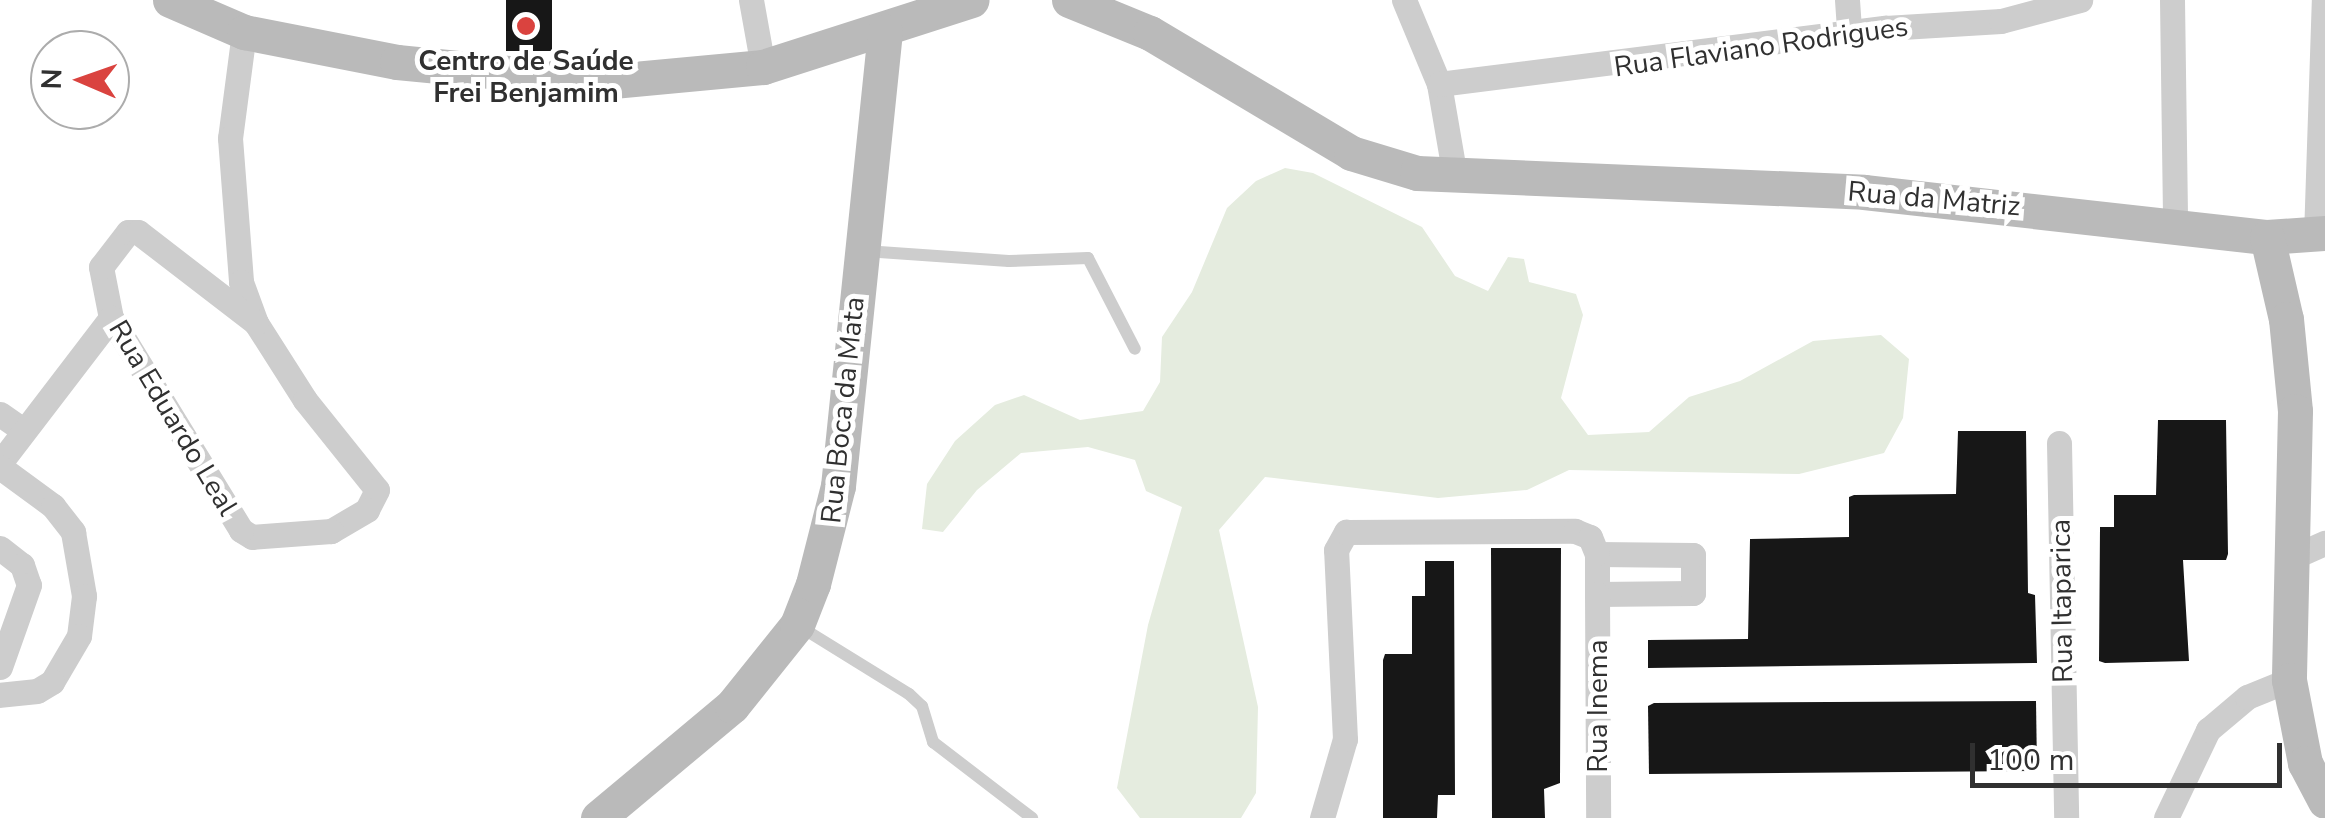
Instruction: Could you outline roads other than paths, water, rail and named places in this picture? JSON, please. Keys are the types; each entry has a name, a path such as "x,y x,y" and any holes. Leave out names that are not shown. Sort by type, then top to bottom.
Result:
{"main road":[{"path":"170,0 244,32 416,65 541,79 652,81 762,68 885,32 972,0"},
{"name":"Rua da Matriz","path":"1069,0 1196,58 1350,153 1455,176 1864,192 2268,238 2320,235"},
{"name":"Rua Boca da Mata","path":"598,818 732,706 796,625 828,540 838,486 885,32"},
{"path":"2268,238 2292,361 2309,550 2289,680 2304,764 2325,801"}],"street":[{"path":"751,0 762,68"},
{"path":"1404,0 1439,84 1455,176"},
{"path":"1846,0 1849,32"},
{"name":"Rua Flaviano Rodrigues","path":"1439,84 2080,0"},
{"path":"2172,0 2175,228"},
{"path":"2320,235 2324,0"},
{"name":"Rua Eduardo Leal","path":"244,32 230,138 235,258 256,323 305,400 376,490 367,510 331,531 252,537 241,530 111,318 101,268 134,230 256,323"},
{"path":"0,696 47,688 78,636 82,560 63,518 0,465 111,318"},
{"path":"0,414 23,430"},
{"name":"Rua Itaparica","path":"2060,443 2066,818"},
{"path":"1322,818 1345,739 1336,550 1346,532 1576,532 1590,537 1597,554 1693,554 1693,593 1597,594"},
{"path":"0,548 22,564 28,586 0,667"},
{"name":"Rua Inema","path":"1597,554 1598,818"},
{"path":"2166,818 2208,730 2247,697 2289,680"}],"lane":[{"path":"860,250 1009,261 1088,258 1134,349"},
{"path":"796,625 909,694 922,706 933,742 1032,818"}],"place":[{"name":"Centro de Saúde Frei Benjamim","path":"526,26"}]}
